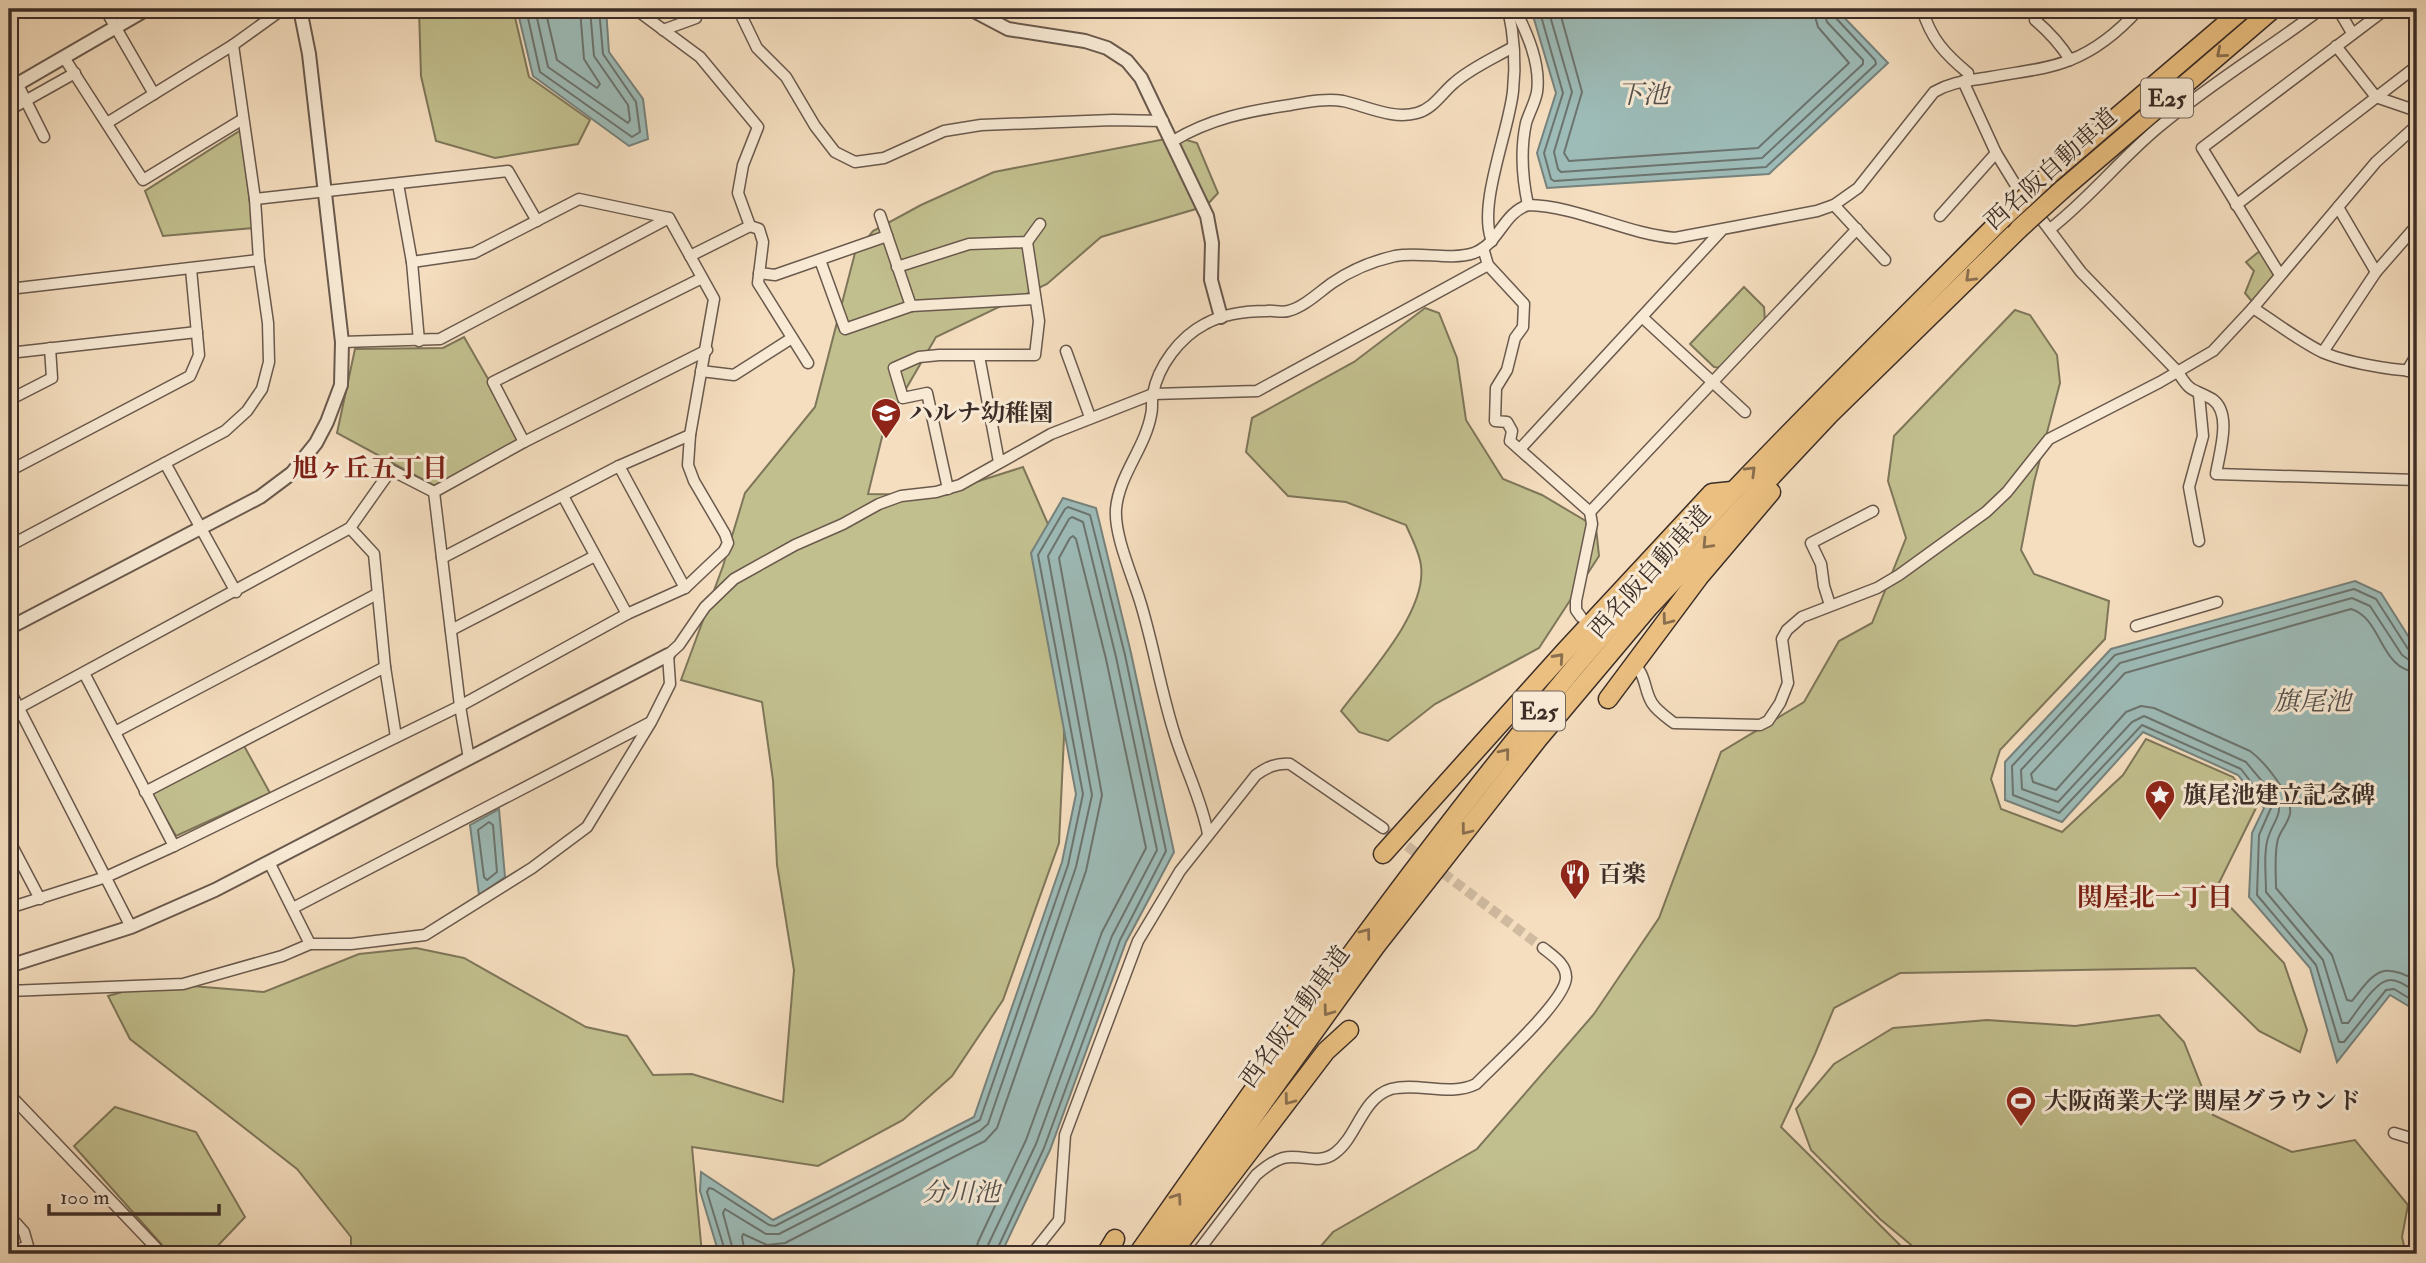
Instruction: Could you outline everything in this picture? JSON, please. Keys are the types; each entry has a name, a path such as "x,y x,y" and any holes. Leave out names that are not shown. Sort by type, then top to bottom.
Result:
{"highway":[{"name":"西名阪自動車道","path":"1138,1254 1305,1016 1465,802 1578,664 1732,491 2001,219 2243,9"},
{"name":"西名阪自動車道","path":"1158,1254 1375,947 1503,783 1649,607 1829,415 2019,229 2273,9"},
{"path":"1608,699 1699,577 1828,427 1829,415"},
{"path":"1382,854 1712,493 1732,491"},
{"path":"1172,1254 1326,1051 1349,1030"}],"street":[{"path":"106,9 154,94"},
{"path":"13,87 147,9"},
{"path":"107,123 233,45 283,9"},
{"path":"9,628 260,497 292,473 316,443 327,422 341,385 342,342 309,54 300,9"},
{"path":"642,9 642,14 700,57 758,127 743,165 738,192 750,226"},
{"path":"741,9 742,17 757,48 786,77 815,126 835,152 855,162 884,158 944,131 981,125 1163,121"},
{"path":"970,9 1008,29 1085,41 1107,48 1127,61 1141,78 1208,216 1212,243 1211,280 1222,317"},
{"path":"1492,241 1488,232 1489,192 1513,91 1513,47 1508,9"},
{"path":"1515,9 1529,37 1537,92 1521,146 1528,205"},
{"path":"1922,9 1930,31 1942,51 1968,74 1966,81 1996,153 2015,184 2081,272 2178,372 2187,387 2213,400 2221,411 2222,435 2216,474 2417,480"},
{"path":"1208,834 1205,816 1172,728 1146,622 1118,528 1116,511 1119,495 1152,415 1153,394 1162,369 1181,342 1205,323 1222,317 1248,312 1289,311 1311,300 1345,275 1378,260 1421,254 1462,256 1483,248 1492,241 1513,213 1528,205 1618,224 1660,237 1692,236 1817,211 1834,205 1858,188 1934,92 1951,82 2070,60 2103,41 2139,9"},
{"path":"2050,229 2159,127 2229,72 2321,9"},
{"path":"2338,9 2353,33"},
{"path":"2280,275 2202,148 2386,9"},
{"path":"663,30 696,18"},
{"path":"2035,20 2052,34 2070,60"},
{"path":"10,543 225,431 247,411 262,389 270,362 268,323 259,260 255,199 233,45"},
{"path":"2336,46 2376,97 2417,111"},
{"path":"1173,141 1192,129 1245,112 1313,101 1340,101 1403,115 1417,113 1429,108 1455,82 1513,47"},
{"path":"65,58 143,180 243,119"},
{"path":"2236,205 2417,66"},
{"path":"9,110 75,73"},
{"path":"9,74 13,87 26,101 44,137"},
{"path":"1639,670 1646,681 1652,704 1674,723 1760,725 1768,721 1780,703 1788,683 1782,639 1787,630 1802,617 1877,588 1899,575 1986,512 2007,492 2049,439 2213,351 2253,308 2376,162 2417,125"},
{"path":"1940,216 1996,153"},
{"path":"255,199 508,171 537,221"},
{"path":"398,184 412,262 419,341"},
{"path":"9,908 106,877 460,706 626,614 685,588 724,551 728,544 688,465 690,435 714,299 669,218 579,199 474,253 412,262"},
{"path":"1834,205 1885,260"},
{"path":"2337,207 2376,272"},
{"path":"880,215 911,306"},
{"path":"342,342 440,339 669,218"},
{"path":"948,489 927,393 902,398 894,368 919,357 1035,355 1038,321 1027,242 1040,224"},
{"path":"2323,352 2376,272 2417,225"},
{"path":"690,256 750,226 759,229 763,242 758,283 808,363"},
{"path":"1590,512 1857,229"},
{"path":"1520,449 1722,230"},
{"path":"759,274 775,275 887,236"},
{"path":"897,267 969,244 1027,242"},
{"path":"1483,248 1488,265 1502,284 1524,304 1523,327 1515,338 1507,370 1496,388 1495,421 1507,422 1512,431 1510,441 1590,512 1592,524 1576,601 1576,610 1581,617"},
{"path":"9,289 259,260"},
{"path":"820,260 845,329 911,306 1035,299"},
{"path":"9,966 131,927 187,904 668,655 679,645 718,593 751,568 890,499 948,489 1051,434 1153,394 1257,391 1488,265"},
{"path":"9,471 190,376 199,355 191,269"},
{"path":"524,442 492,382 702,278"},
{"path":"2253,308 2323,352 2367,364 2412,371 2417,354"},
{"path":"1642,317 1745,412"},
{"path":"9,353 197,332"},
{"path":"701,371 734,375 792,338"},
{"path":"9,400 52,378 50,348"},
{"path":"434,492 524,442 706,350"},
{"path":"1066,351 1090,417"},
{"path":"979,356 999,462"},
{"path":"2199,395 2203,436 2189,487 2199,541"},
{"path":"442,558 619,466 690,435"},
{"path":"166,463 236,592"},
{"path":"619,466 685,588"},
{"path":"9,713 350,528 391,470 434,492"},
{"path":"434,492 468,759"},
{"path":"563,496 626,614"},
{"path":"1830,605 1821,564 1811,543 1873,511"},
{"path":"350,528 374,554 385,667 396,737"},
{"path":"451,630 595,556"},
{"path":"115,732 377,594"},
{"path":"2136,626 2217,602"},
{"path":"9,991 183,984 282,956 310,944 351,944 425,935 533,868 587,827 651,722 670,684 668,655"},
{"path":"145,792 385,667"},
{"path":"84,673 174,846"},
{"path":"9,689 131,927"},
{"path":"293,908 651,722"},
{"path":"1032,1254 1059,1220 1065,1135 1138,941 1174,882 1208,834 1256,775 1265,768 1290,764 1383,828"},
{"path":"9,840 40,899"},
{"path":"269,862 310,944"},
{"path":"1196,1254 1256,1175 1266,1166 1285,1157 1316,1160 1335,1154 1371,1103 1384,1092 1398,1088 1460,1089 1476,1084 1550,1007 1564,988 1564,970 1544,948"},
{"path":"9,1094 162,1254"},
{"path":"2394,1133 2417,1140"},
{"path":"9,1222 16,1223 24,1232 28,1246 9,1253"}],"shaded area":[{"path":"419,9 507,9 514,13 529,77 590,120 578,144 495,158 436,141 421,76"},
{"path":"241,130 253,228 163,236 145,191"},
{"path":"1176,137 1197,143 1218,193 1206,206 1101,237 1047,284 936,337 885,425 868,494 935,495 1023,467 1051,531 1063,634 1064,737 1059,843 1003,1000 952,1076 903,1120 818,1166 692,1147 702,1254 351,1254 351,1237 297,1169 130,1039 108,996 155,983 264,992 359,954 416,948 464,958 586,1027 627,1036 653,1075 692,1074 783,1102 794,970 777,865 773,780 762,702 681,680 723,566 745,493 815,407 855,253 873,231 921,205 994,172"},
{"path":"2261,250 2276,274 2254,304 2245,293 2254,271 2246,262"},
{"path":"1744,287 1764,307 1765,321 1722,368 1714,367 1690,344"},
{"path":"1425,308 1439,313 1457,358 1466,420 1503,479 1542,495 1596,527 1599,556 1539,648 1435,704 1388,741 1359,732 1341,711 1380,661 1415,603 1421,566 1406,525 1346,502 1288,496 1246,452 1252,418 1354,362"},
{"path":"2015,310 2030,315 2057,355 2060,383 2034,482 2021,550 2034,574 2109,601 2105,639 2000,750 1991,779 2001,809 2062,832 2123,775 2146,739 2233,777 2256,808 2215,891 2284,963 2307,1030 2300,1052 2259,1031 2195,968 1900,973 1834,1008 1781,1127 1909,1254 1314,1254 1333,1232 1477,1149 1594,1014 1659,918 1721,752 1804,702 1839,641 1872,623 1906,538 1888,481 1894,436"},
{"path":"464,337 523,440 435,486 337,433 355,349 443,348"},
{"path":"243,744 270,793 176,836 152,794"},
{"name":"大阪商業大学 関屋グラウンド","path":"2159,1015 2184,1042 2213,1115 2292,1152 2355,1140 2408,1205 2402,1237 2406,1254 1922,1254 1880,1219 1811,1150 1796,1109 1834,1064 1893,1028 1987,1020 2075,1026"},
{"path":"115,1107 196,1132 245,1217 210,1254 170,1254 74,1146"}],"water":[{"path":"517,9 606,9 609,52 643,99 648,139 629,146 533,76"},
{"name":"下池","path":"1531,9 1836,9 1888,63 1769,174 1547,188 1537,153 1556,93"},
{"name":"分川池","path":"1063,498 1096,508 1174,852 1126,942 1050,1150 1001,1254 719,1254 700,1191 701,1172 773,1220 974,1117 1062,862 1076,794 1031,553"},
{"name":"旗尾池","path":"2355,581 2381,593 2417,650 2417,1011 2390,995 2337,1062 2310,968 2249,897 2252,833 2264,808 2238,775 2143,732 2062,822 2005,800 2005,762 2111,649"},
{"path":"499,809 505,877 479,895 470,825"}],"tunnel":[{"path":"1383,828 1543,948"}],"place":[{"name":"ハルナ幼稚園","path":"886,440"},
{"name":"旗尾池建立記念碑","path":"2160,822"},
{"name":"百楽","path":"1575,901"},
{"name":"大阪商業大学 関屋グラウンド","path":"2021,1128"}],"district":[{"name":"旭ヶ丘五丁目","path":"370,469"},
{"name":"関屋北一丁目","path":"2155,898"}]}
